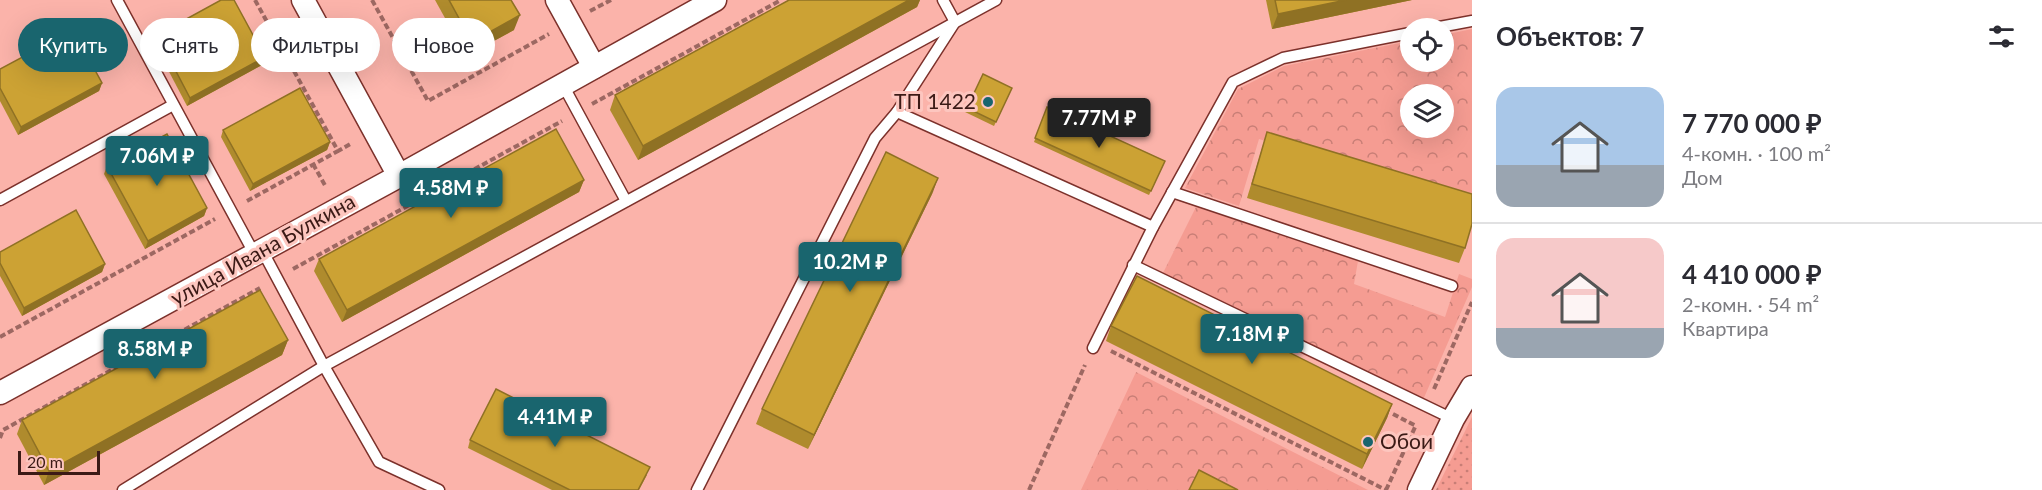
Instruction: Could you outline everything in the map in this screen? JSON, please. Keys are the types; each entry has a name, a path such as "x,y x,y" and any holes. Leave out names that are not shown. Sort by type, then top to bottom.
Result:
{"street":[{"path":"303,0 399,176"},
{"path":"557,0 594,67"},
{"name":"улица Ивана Булкина","path":"0,393 399,176 715,0"},
{"path":"1419,490 1453,419 1472,387"}],"lane":[{"path":"117,0 173,105 258,253 277,278 379,462 439,490"},
{"path":"943,0 955,22"},
{"path":"123,490 324,366 996,0"},
{"path":"1454,24 1472,21"},
{"path":"697,490 875,138 897,112 955,22"},
{"path":"1097,347 1153,226 1233,82 1283,58 1400,35"},
{"path":"563,85 626,201"},
{"path":"0,200 173,105"},
{"path":"897,112 1153,226"},
{"path":"1172,192 1452,286"},
{"path":"1133,265 1453,419"}],"path":[{"path":"255,0 338,151"},
{"path":"372,0 428,101 610,0"},
{"path":"0,438 3,430 13,424 781,0"},
{"path":"238,206 356,141"},
{"path":"313,164 326,187"},
{"path":"0,337 224,214"},
{"path":"1029,490 1097,347 1386,490"},
{"path":"1385,411 1416,426"}],"green space":[{"path":"1472,29 1472,203 1259,139 1239,206 1185,188 1238,89 1284,66 1400,43 1400,72 1454,72 1454,33"},
{"path":"1196,207 1358,261 1354,284 1445,317 1459,274 1472,279 1472,287 1423,400 1163,273"},
{"path":"1136,372 1368,490 1081,490"},
{"path":"1472,417 1472,490 1436,490"}],"building":[{"path":"221,0 234,0 251,31 251,65 239,71 239,18 188,18"},
{"path":"449,0 511,0 520,15 495,29 495,18 459,18"},
{"path":"789,0 909,0 643,146 615,95"},
{"path":"1275,0 1346,0 1278,14"},
{"path":"18,59 18,72 96,72 102,83 21,127 0,88 0,69"},
{"path":"176,72 238,72 190,98"},
{"name":"ТП 1422","path":"983,74 1012,88 996,122 967,108"},
{"path":"300,88 330,142 253,184 223,130"},
{"path":"1047,107 1165,161 1151,191 1035,138"},
{"path":"556,129 584,180 347,310 319,259"},
{"path":"1267,132 1472,194 1472,224 1465,248 1252,184"},
{"path":"167,134 207,208 148,241 107,166"},
{"path":"886,152 938,178 814,435 762,409"},
{"path":"76,210 105,264 24,308 0,263 0,252"},
{"path":"1137,276 1392,404 1367,454 1111,326"},
{"path":"260,290 288,340 49,471 22,420"},
{"path":"496,389 650,467 638,490 570,490 470,440"},
{"path":"1199,470 1238,490 1189,490"}],"place":[{"name":"ТП 1422","path":"988,102"},
{"name":"Обои","path":"1368,442"}]}
